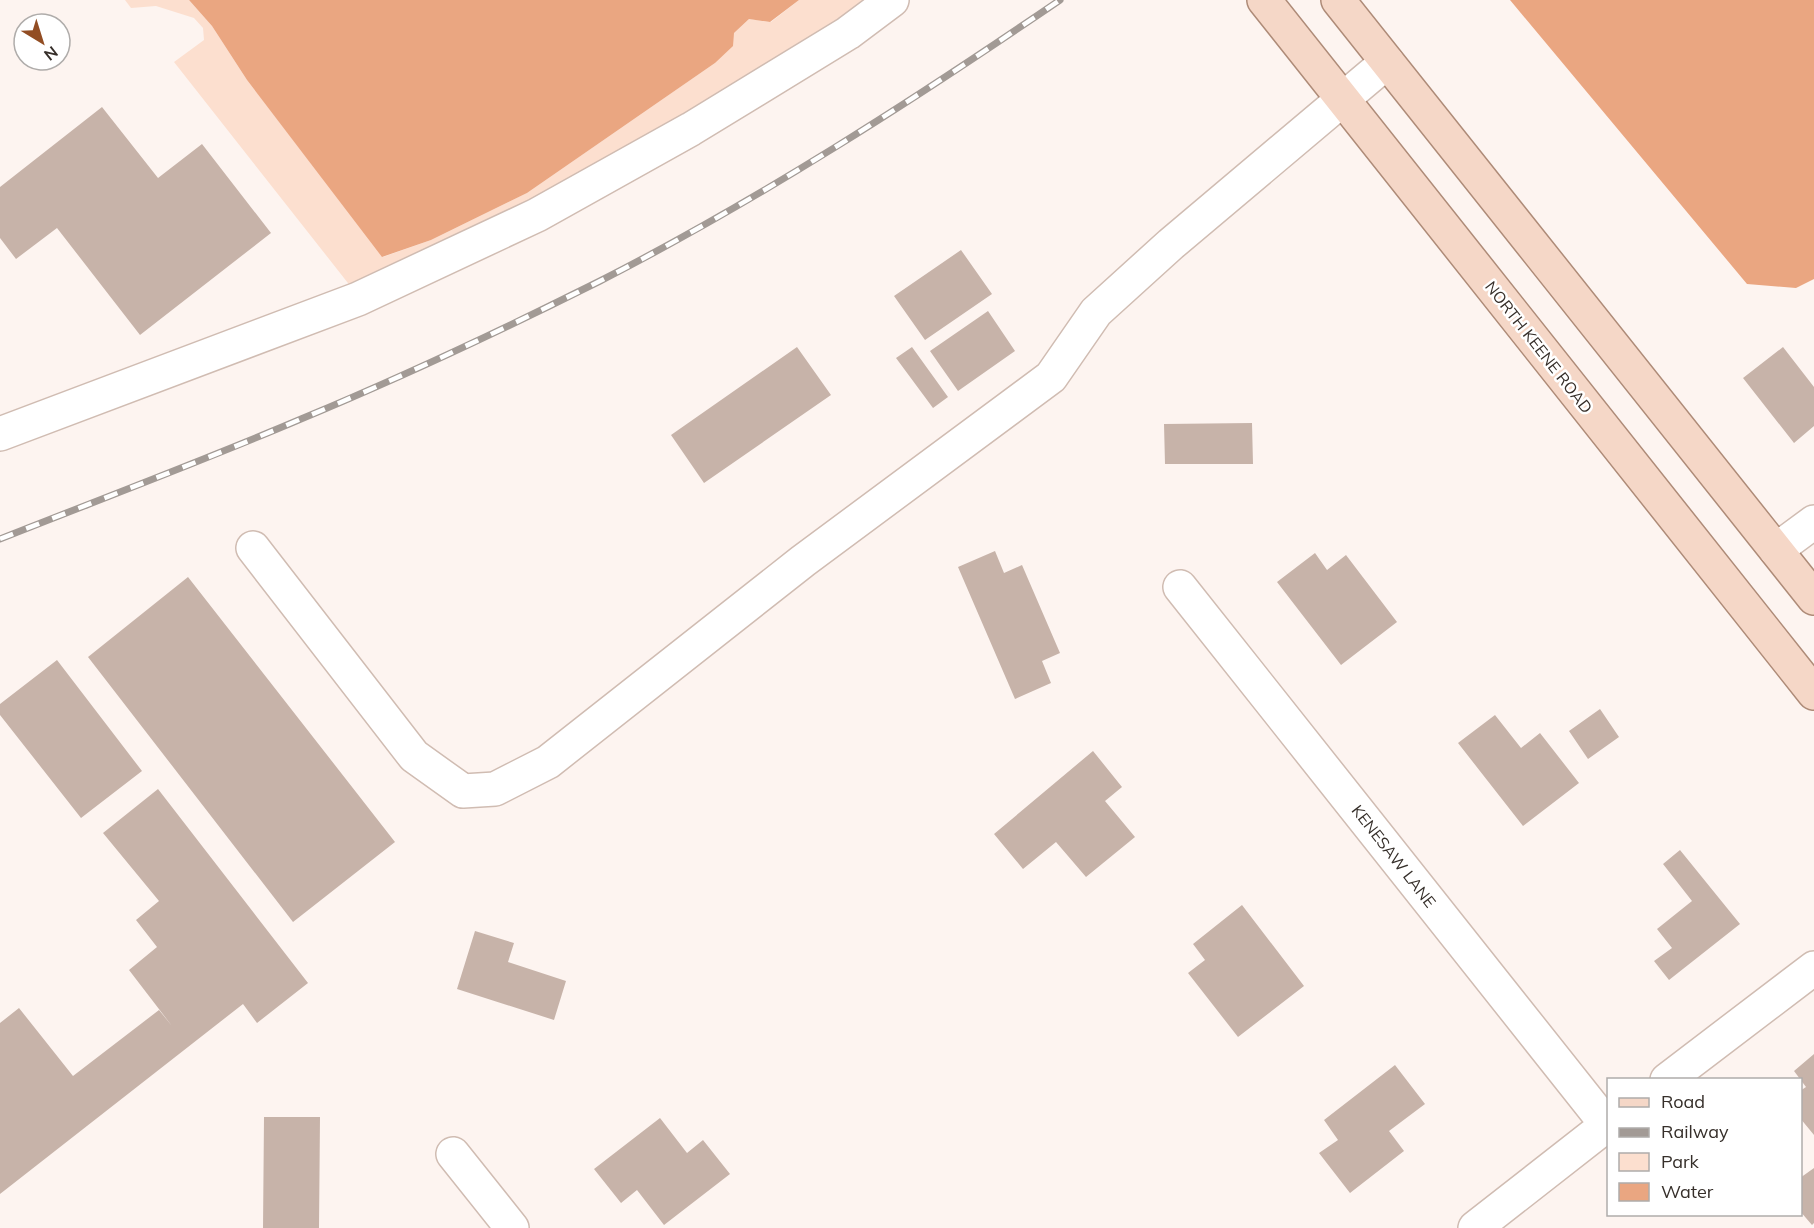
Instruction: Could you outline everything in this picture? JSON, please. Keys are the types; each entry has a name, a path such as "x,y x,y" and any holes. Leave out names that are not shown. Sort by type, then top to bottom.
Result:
{"main road":[{"name":"NORTH KEENE ROAD","path":"1264,0 1814,693"},
{"path":"1338,0 1814,598"}],"street":[{"path":"0,434 358,299 537,215 711,117 848,33 892,0"},
{"path":"253,548 414,756 463,791 495,789 548,762 803,561 1051,377 1096,312 1171,244 1387,62"},
{"path":"1776,550 1814,522"},
{"name":"KENESAW LANE","path":"1180,587 1607,1124"},
{"path":"1670,1078 1814,968"},
{"path":"1475,1228 1607,1126"},
{"path":"453,1154 512,1228"}],"green space":[{"path":"125,0 189,0 212,26 247,80 383,257 431,240 527,193 715,63 734,33 749,19 771,22 799,0 868,0 756,74 506,220 355,292 174,62 204,40 203,28 194,18 156,6 131,8"}],"water":[{"path":"189,0 799,0 770,22 749,19 734,33 733,46 715,63 527,193 431,240 382,257 247,80 212,26"},
{"path":"1510,0 1814,0 1814,279 1796,288 1747,284"}],"building":[{"path":"102,107 158,178 202,144 271,233 140,335 57,228 16,259 0,238 0,187"},
{"path":"961,250 992,294 925,340 894,296"},
{"path":"988,311 1015,351 958,391 930,351"},
{"path":"797,347 831,395 704,483 671,435"},
{"path":"912,347 948,397 933,408 896,358"},
{"path":"1783,347 1814,387 1814,426 1794,443 1743,378"},
{"path":"1252,423 1253,464 1165,464 1164,424"},
{"path":"995,551 1004,573 1022,565 1060,653 1042,661 1051,683 1015,699 958,567"},
{"path":"1315,553 1327,570 1346,555 1397,622 1341,665 1277,582"},
{"path":"188,577 395,842 293,922 88,657"},
{"path":"57,660 142,771 81,818 0,715 0,704"},
{"path":"1600,709 1619,737 1588,759 1569,731"},
{"path":"1495,715 1521,748 1540,733 1579,783 1523,826 1458,743"},
{"path":"1093,751 1122,787 1105,801 1135,837 1086,877 1056,842 1023,869 994,834"},
{"path":"158,789 308,983 257,1023 243,1004 0,1194 0,1023 19,1008 73,1076 159,1010 172,1026 129,970 157,947 136,920 159,901 103,833"},
{"path":"1680,850 1740,924 1669,980 1654,961 1672,948 1657,929 1692,901 1663,864"},
{"path":"1242,905 1304,986 1238,1037 1188,973 1205,960 1193,944"},
{"path":"475,931 514,943 508,962 566,981 554,1020 457,989"},
{"path":"1814,1054 1814,1135 1802,1120 1802,1090 1806,1087 1802,1078 1799,1078 1794,1071"},
{"path":"1395,1065 1425,1104 1389,1131 1404,1151 1350,1193 1319,1153 1338,1140 1324,1120"},
{"path":"264,1117 320,1117 319,1228 263,1228"},
{"path":"660,1118 687,1153 703,1140 730,1174 664,1225 637,1190 621,1203 594,1169"},
{"path":"1814,1168 1814,1223 1812,1225 1802,1213 1802,1177"}],"railway":[{"path":"0,539 339,403 452,353 600,281 660,250 777,183 948,75 1060,0"}]}
